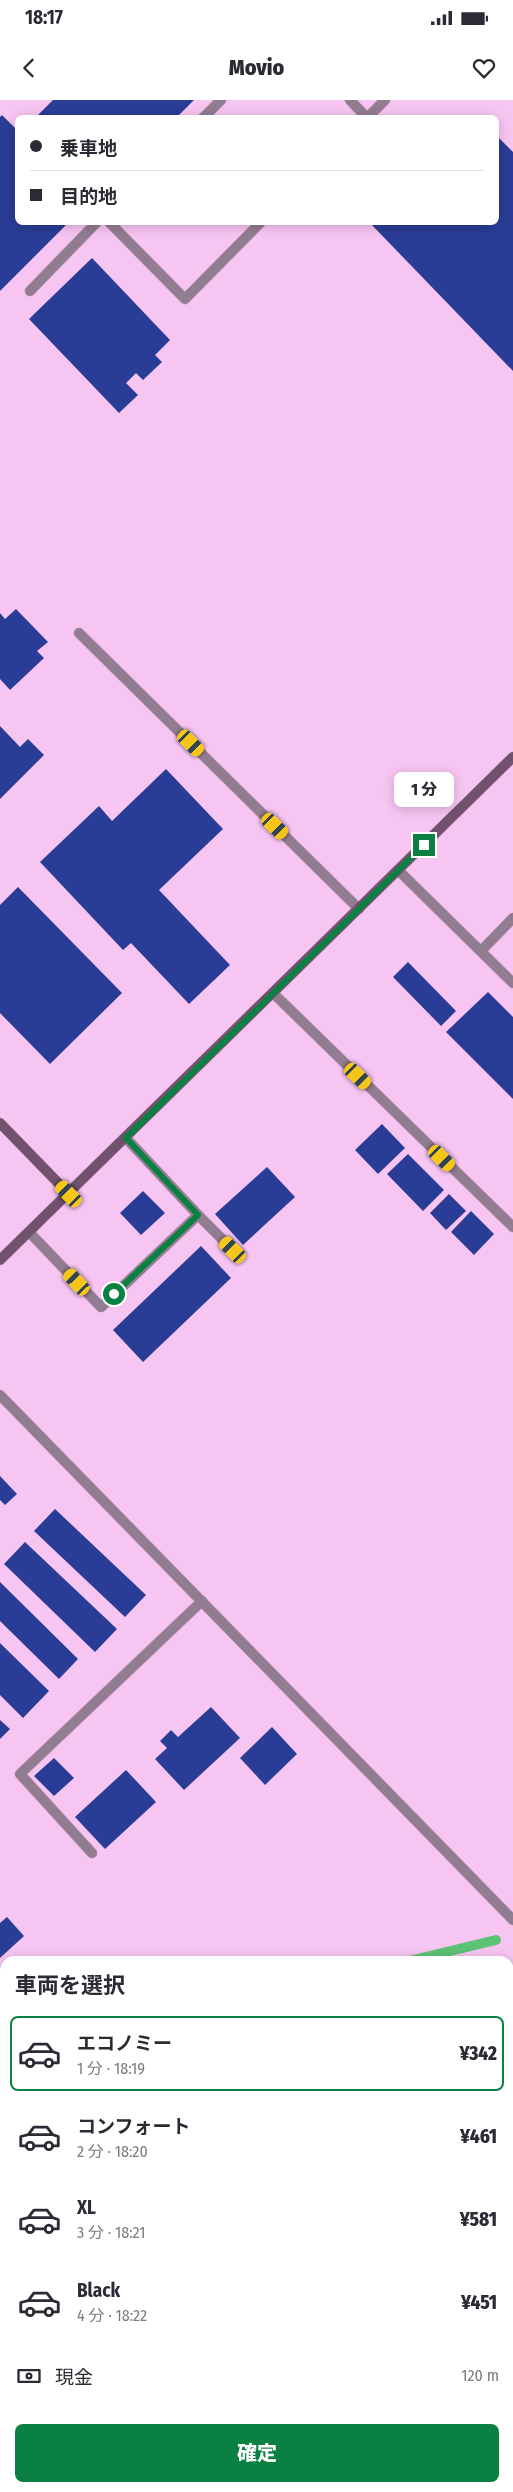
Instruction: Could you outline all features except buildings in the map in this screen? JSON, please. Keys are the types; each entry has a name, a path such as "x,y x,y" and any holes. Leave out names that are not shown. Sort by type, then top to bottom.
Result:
{"street":[{"path":"206,115 221,100"},
{"path":"350,100 364,115"},
{"path":"370,115 385,100"},
{"path":"30,291 94,225"},
{"path":"112,225 185,299 258,225"},
{"path":"80,633 359,909"},
{"path":"0,1260 513,757"},
{"path":"398,870 513,983"},
{"path":"481,951 513,918"},
{"path":"273,993 513,1227"},
{"path":"0,1123 69,1194"},
{"path":"126,1138 233,1250"},
{"path":"29,1232 101,1307 198,1215"},
{"path":"0,1395 513,1920"},
{"path":"92,1853 20,1774 202,1601"}],"waterway":[{"path":"430,1956 496,1940"}],"route":[{"path":"114,1294 198,1215 126,1138 424,845"}]}
